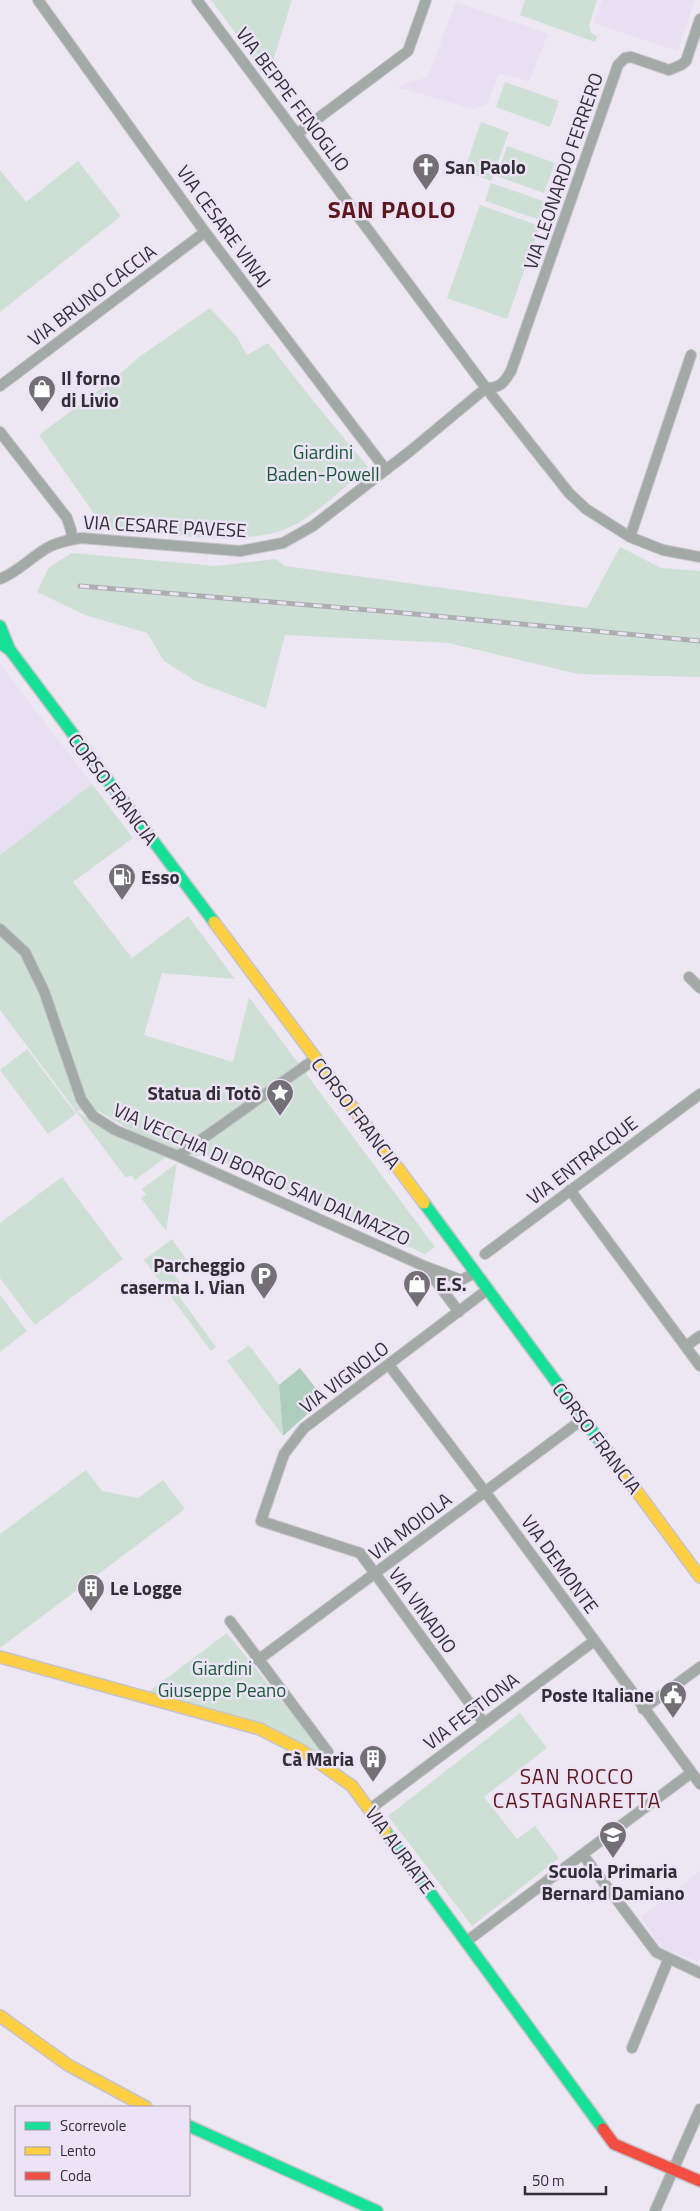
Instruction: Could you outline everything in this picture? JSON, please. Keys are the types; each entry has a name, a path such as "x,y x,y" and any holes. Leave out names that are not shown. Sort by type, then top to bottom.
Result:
{"main road":[{"name":"CORSO FRANCIA","path":"0,626 5,646 700,1577"},
{"name":"VIA AURIATE","path":"0,1657 260,1729 301,1750 352,1786 614,2144 700,2182"},
{"path":"0,2016 68,2065 144,2106"},
{"path":"190,2126 377,2211"}],"street":[{"name":"VIA CESARE VINAJ","path":"38,0 205,232 386,470"},
{"name":"VIA BEPPE FENOGLIO","path":"197,0 486,388 569,493 586,509 630,538 663,550 700,558"},
{"path":"297,134 408,51 426,0"},
{"name":"VIA LEONARDO FERRERO","path":"486,388 497,388 504,382 511,371 618,65 625,58 631,57 669,70 681,65 686,61 700,19"},
{"name":"VIA BRUNO CACCIA","path":"0,386 205,232"},
{"path":"630,538 691,355"},
{"name":"VIA CESARE PAVESE","path":"0,589 4,578 46,549 72,539 92,538 240,551 283,543 313,526 386,470 486,388"},
{"path":"0,432 67,518 70,523 72,539"},
{"name":"VIA VECCHIA DI BORGO SAN DALMAZZO","path":"0,929 25,952 44,991 81,1099 93,1116 115,1130 178,1156 424,1266 461,1280 474,1273"},
{"path":"689,977 700,988"},
{"path":"178,1156 315,1059"},
{"name":"VIA ENTRACQUE","path":"485,1254 700,1094"},
{"path":"570,1190 700,1366"},
{"path":"424,1266 459,1312"},
{"name":"VIA VIGNOLO","path":"261,1521 277,1469 292,1442 304,1428 487,1290"},
{"path":"686,1346 700,1336"},
{"name":"VIA DEMONTE","path":"389,1365 700,1784"},
{"name":"VIA MOIOLA","path":"258,1660 583,1420"},
{"name":"VIA VINADIO","path":"261,1521 360,1553 484,1723"},
{"path":"230,1621 328,1752 321,1764"},
{"name":"VIA FESTIONA","path":"370,1809 594,1641"},
{"path":"643,1709 700,1667"},
{"path":"467,1941 691,1773"},
{"path":"583,1854 653,1949 700,1972"},
{"path":"632,2048 669,1958"},
{"path":"655,2211 700,2109"}],"shaded area":[{"path":"602,0 695,0 678,51 594,23"},
{"path":"456,2 548,34 529,81 499,73 487,104 474,109 399,88 398,86 428,77"},
{"path":"0,664 92,784 0,855"},
{"path":"700,1871 700,1958 698,1962 661,1947 641,1917"}],"green space":[{"path":"211,0 292,0 268,77"},
{"path":"525,0 597,0 589,26 591,33 597,36 595,42 520,15"},
{"path":"505,82 559,101 550,127 496,107"},
{"path":"481,122 509,132 491,181 464,171"},
{"path":"507,146 555,163 544,193 497,176"},
{"path":"78,161 121,216 0,312 0,170 26,202"},
{"path":"491,183 549,203 543,221 485,201"},
{"path":"480,205 540,226 507,319 447,298"},
{"name":"Giardini Baden-Powell","path":"210,308 237,337 247,355 268,343 368,467 308,517 286,529 267,535 221,538 197,537 104,528 39,435 115,378 139,357"},
{"path":"620,547 661,568 700,571 700,677 578,674 449,643 285,635 266,708 197,682 164,661 147,633 85,615 37,592 49,567 72,553 216,566 276,559 285,566 587,608"},
{"path":"92,784 133,838 73,882 132,958 188,916 235,979 162,973 144,1035 233,1062 249,997 435,1247 425,1254 203,1153 197,1157 136,1133 93,1108 77,1111 98,1126 166,1157 135,1180 131,1175 126,1178 0,1010 0,855"},
{"path":"27,1049 76,1114 48,1134 0,1070"},
{"path":"177,1163 166,1231 141,1198 146,1195 142,1189"},
{"path":"62,1177 123,1259 35,1325 0,1278 0,1223"},
{"path":"172,1239 188,1262 173,1273 180,1282 173,1288 216,1347 211,1351 144,1260"},
{"path":"0,1295 27,1331 0,1352"},
{"path":"249,1345 279,1385 283,1436 227,1361"},
{"path":"300,1368 324,1399 283,1436 279,1385"},
{"path":"86,1470 102,1491 138,1498 163,1480 185,1509 0,1648 0,1534"},
{"name":"Giardini Giuseppe Peano","path":"227,1633 311,1737 320,1753 317,1755 147,1693"},
{"path":"520,1713 547,1748 484,1797 517,1839 535,1826 559,1858 472,1926 388,1816"}],"railway":[{"path":"80,586 393,612 700,641"}],"traffic: fast":[{"path":"0,626 10,650"},
{"path":"0,643 10,650 214,922"},
{"path":"424,1203 616,1463"},
{"path":"385,1831 603,2129"},
{"path":"190,2126 377,2211"}],"traffic: slow":[{"path":"214,922 424,1203"},
{"path":"616,1463 700,1577"},
{"path":"0,1657 260,1729 301,1750 352,1786 385,1831"},
{"path":"0,2016 68,2065 144,2106"}],"traffic: jam":[{"path":"603,2129 614,2144 700,2181"}],"place":[{"name":"San Paolo","path":"426,191"},
{"name":"Il forno di Livio","path":"42,413"},
{"name":"Esso","path":"122,901"},
{"name":"Statua di Totò","path":"280,1117"},
{"name":"Parcheggio caserma I. Vian","path":"264,1300"},
{"name":"E.S.","path":"417,1308"},
{"name":"Le Logge","path":"91,1612"},
{"name":"Poste Italiane","path":"673,1719"},
{"name":"Cà Maria","path":"373,1783"},
{"name":"Scuola Primaria Bernard Damiano","path":"613,1859"}],"district":[{"name":"SAN PAOLO","path":"392,210"},
{"name":"SAN ROCCO CASTAGNARETTA","path":"577,1789"}]}
